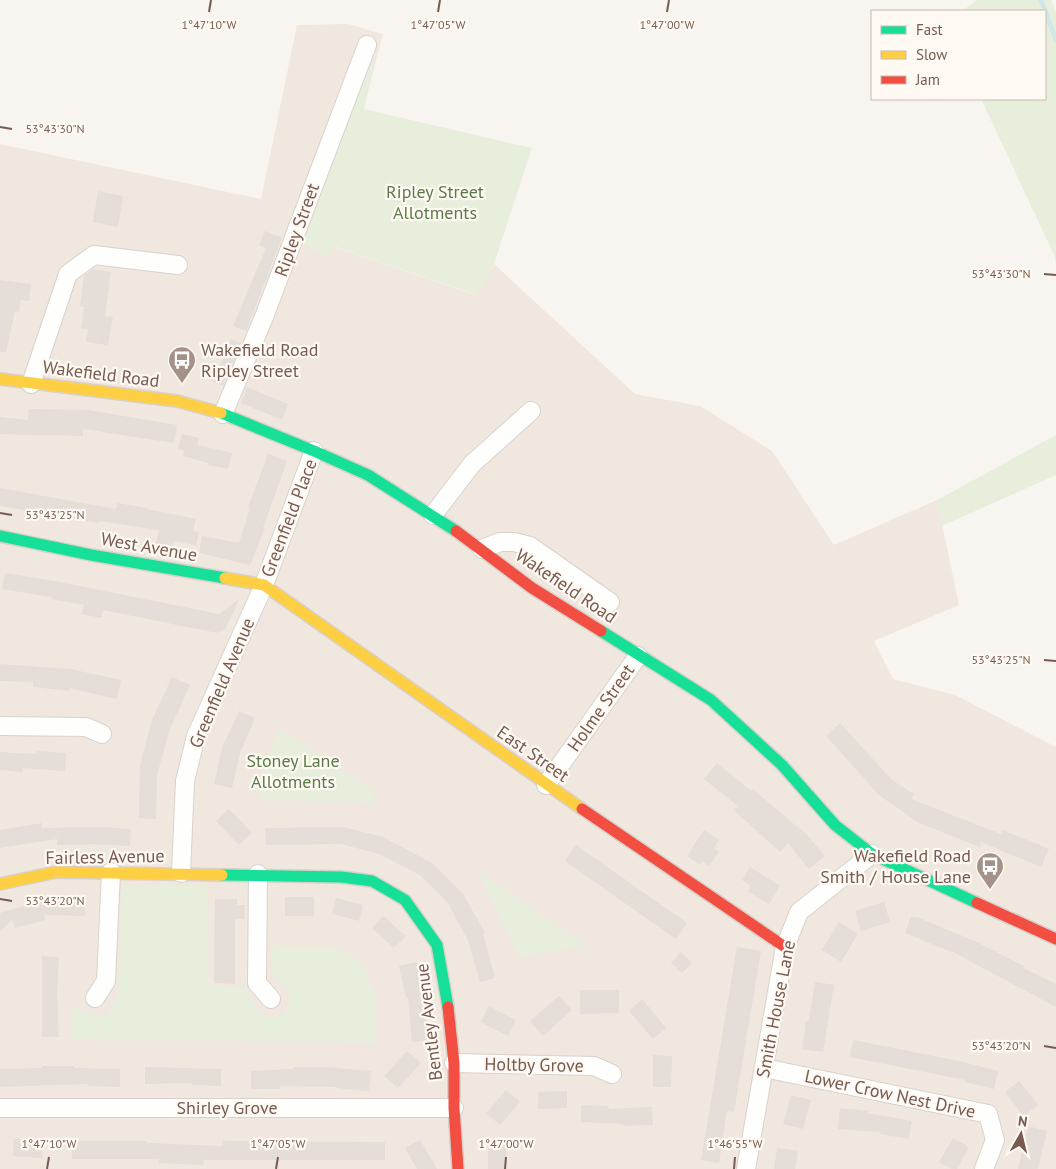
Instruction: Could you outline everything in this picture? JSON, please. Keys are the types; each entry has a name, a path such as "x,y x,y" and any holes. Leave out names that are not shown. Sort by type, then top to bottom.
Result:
{"street":[{"name":"Ripley Street","path":"223,414 264,317 367,44"},
{"path":"31,384 68,274 94,255 178,264"},
{"name":"Wakefield Road","path":"0,379 177,401 223,414 314,450 368,475 433,515 482,549 532,588 711,700 782,765 835,825 872,854 1056,938"},
{"path":"433,515 472,464 531,412"},
{"name":"Greenfield Place","path":"264,585 314,450"},
{"name":"West Avenue","path":"0,536 264,585"},
{"path":"482,549 500,542 514,542 530,546 610,602"},
{"name":"East Street","path":"264,585 546,785 785,947"},
{"name":"Greenfield Avenue","path":"181,873 185,781 196,736 264,585"},
{"name":"Holme Street","path":"546,785 638,656"},
{"path":"0,726 86,727 102,734"},
{"name":"Smith House Lane","path":"746,1169 785,947 799,912 872,854"},
{"name":"Fairless Avenue","path":"0,884 56,872 181,873"},
{"path":"95,998 106,981 111,872"},
{"name":"Bentley Avenue","path":"181,873 341,876 372,882 405,900 437,945 446,992 454,1063 454,1108 458,1169"},
{"path":"258,874 257,983 271,999"},
{"name":"Holtby Grove","path":"454,1063 594,1066 612,1074"},
{"name":"Lower Crow Nest Drive","path":"764,1068 988,1114 995,1140 984,1169"},
{"name":"Shirley Grove","path":"0,1108 454,1108"}],"shaded area":[{"path":"348,24 383,34 375,64 368,68 327,256 332,246 476,295 494,264 635,394 700,406 772,451 834,545 937,500 959,605 874,641 893,679 955,695 1056,747 1056,1169 0,1169 0,144 261,199 297,25"}],"green space":[{"path":"977,0 1051,0 1056,12 1056,263 1054,255 981,100 1046,100 1046,10 963,10"},
{"name":"Ripley Street Allotments","path":"375,64 364,109 532,148 494,264 477,295 333,246 327,256 303,244 368,68"},
{"path":"1056,435 1056,475 942,526 937,500"},
{"name":"Stoney Lane Allotments","path":"279,728 375,792 373,803 259,799 266,757"},
{"path":"478,872 585,945 519,957"},
{"path":"122,885 207,886 208,985 247,989 255,1006 268,1018 283,1016 291,1002 286,986 272,975 271,946 337,948 363,964 375,996 376,1043 72,1038 73,1003 87,1014 106,1016 118,998"}],"building":[{"path":"98,191 123,196 118,227 93,222"},
{"path":"265,231 282,238 246,331 233,326 266,248 259,245"},
{"path":"93,269 111,272 105,316 113,317 108,345 86,342 88,329 81,328 84,307 80,307 84,276"},
{"path":"0,280 31,284 29,301 21,300 19,312 15,311 6,352 0,352"},
{"path":"231,339 241,343 223,386 213,382"},
{"path":"247,387 288,404 282,420 241,403"},
{"path":"29,409 88,410 177,425 174,443 83,429 83,436 0,434 0,417 28,420"},
{"path":"182,434 199,438 197,445 232,453 228,469 208,465 208,463 183,456 184,451 178,449"},
{"path":"268,454 287,461 263,528 265,528 250,565 199,553 202,536 239,543 250,508 248,507"},
{"path":"0,488 116,509 117,503 196,519 193,531 199,532 196,545 174,541 172,548 156,544 159,530 99,521 99,523 0,506"},
{"path":"5,573 55,581 219,614 239,599 226,628 217,633 103,610 101,618 82,614 84,605 51,599 52,597 2,589"},
{"path":"0,664 70,669 121,680 117,699 69,688 69,691 33,687 33,682 0,681"},
{"path":"172,677 190,685 170,729 157,775 156,819 139,818 140,766 152,720"},
{"path":"239,711 255,718 240,753 232,788 214,784 222,748"},
{"path":"840,723 892,780 914,794 911,799 1001,834 1003,830 1049,849 1041,867 981,842 980,847 919,823 879,795 826,736"},
{"path":"36,751 66,753 65,771 23,768 22,772 0,770 0,752 36,754"},
{"path":"717,763 751,791 753,789 808,836 825,856 809,869 788,843 780,852 734,810 738,806 704,779"},
{"path":"229,809 252,833 239,845 216,821"},
{"path":"42,823 42,828 100,827 131,829 130,846 57,845 57,839 0,848 0,830"},
{"path":"343,827 383,837 432,863 463,894 485,933 483,934 495,978 480,982 468,940 447,902 420,875 379,854 341,844 266,845 265,828"},
{"path":"704,830 719,840 714,848 719,852 709,866 702,861 700,865 687,856"},
{"path":"576,845 687,923 676,939 565,861"},
{"path":"750,867 780,886 769,904 748,891 751,886 742,880"},
{"path":"285,897 314,897 314,916 285,916"},
{"path":"54,898 85,898 85,916 44,915 45,920 15,928 12,920 0,931 0,913"},
{"path":"336,898 363,905 359,921 332,914"},
{"path":"215,899 237,899 237,905 245,905 245,919 235,919 235,984 214,983"},
{"path":"884,902 890,922 861,931 855,911"},
{"path":"383,916 406,936 394,948 372,928"},
{"path":"911,917 917,917 979,943 1056,984 1056,1007 951,951 905,933"},
{"path":"839,922 858,934 841,962 822,950"},
{"path":"737,947 761,951 734,1112 727,1111 719,1163 701,1160"},
{"path":"681,952 692,963 682,973 671,963"},
{"path":"42,956 59,957 57,993 59,1037 42,1037"},
{"path":"417,962 425,996 428,1041 412,1042 408,997 406,998 399,966"},
{"path":"815,982 834,985 823,1052 802,1049 806,1021 809,1021"},
{"path":"580,990 619,990 619,1013 580,1014"},
{"path":"559,996 572,1010 543,1036 530,1021"},
{"path":"642,999 666,1028 653,1039 629,1011"},
{"path":"489,1006 516,1020 508,1036 481,1022"},
{"path":"853,1040 959,1061 998,1071 994,1089 965,1082 965,1080 850,1057"},
{"path":"407,1051 421,1063 398,1088 384,1076"},
{"path":"653,1055 672,1056 671,1087 653,1087"},
{"path":"42,1066 120,1069 120,1087 88,1086 88,1084 0,1087 0,1069 42,1068"},
{"path":"145,1067 221,1069 221,1086 192,1085 192,1083 145,1084"},
{"path":"294,1067 325,1067 371,1071 369,1091 337,1087 279,1086 280,1089 251,1089 251,1071 294,1069"},
{"path":"1019,1081 1038,1105 1023,1116 1005,1092"},
{"path":"506,1090 520,1102 500,1125 486,1113"},
{"path":"567,1091 567,1108 538,1109 538,1092"},
{"path":"791,1095 811,1100 803,1129 783,1124"},
{"path":"581,1105 609,1106 608,1109 652,1107 653,1125 623,1126 623,1124 581,1122"},
{"path":"840,1108 869,1111 868,1113 912,1121 909,1139 880,1134 881,1132 838,1129"},
{"path":"1028,1126 1047,1131 1038,1169 1018,1169"},
{"path":"953,1138 969,1147 957,1169 952,1169 939,1162"},
{"path":"14,1139 43,1141 42,1158 13,1156"},
{"path":"420,1140 437,1169 417,1169 405,1148"},
{"path":"72,1141 146,1141 146,1143 223,1146 223,1141 385,1142 385,1160 204,1160 203,1165 159,1163 159,1159 72,1159"},
{"path":"506,1142 506,1169 488,1169 488,1143"},
{"path":"777,1148 798,1151 795,1169 774,1169"}],"waterway":[{"path":"1041,0 1045,10"},
{"path":"1046,13 1056,40"}],"traffic: fast":[{"path":"221,413 368,475 456,531"},
{"path":"0,536 91,555 225,578"},
{"path":"601,631 711,700 782,765 835,825 872,854 977,903"},
{"path":"222,875 341,877 372,881 405,900 437,945 448,1007"}],"traffic: slow":[{"path":"0,379 177,401 221,413"},
{"path":"225,578 264,585 582,809"},
{"path":"0,884 56,872 222,875"}],"traffic: jam":[{"path":"456,531 532,588 601,631"},
{"path":"582,809 785,947"},
{"path":"977,903 1056,939"},
{"path":"448,1007 454,1063 454,1108 458,1169"}],"place":[{"name":"Wakefield Road Ripley Street","path":"182,384"},
{"name":"Wakefield Road Smith / House Lane","path":"990,890"}]}
